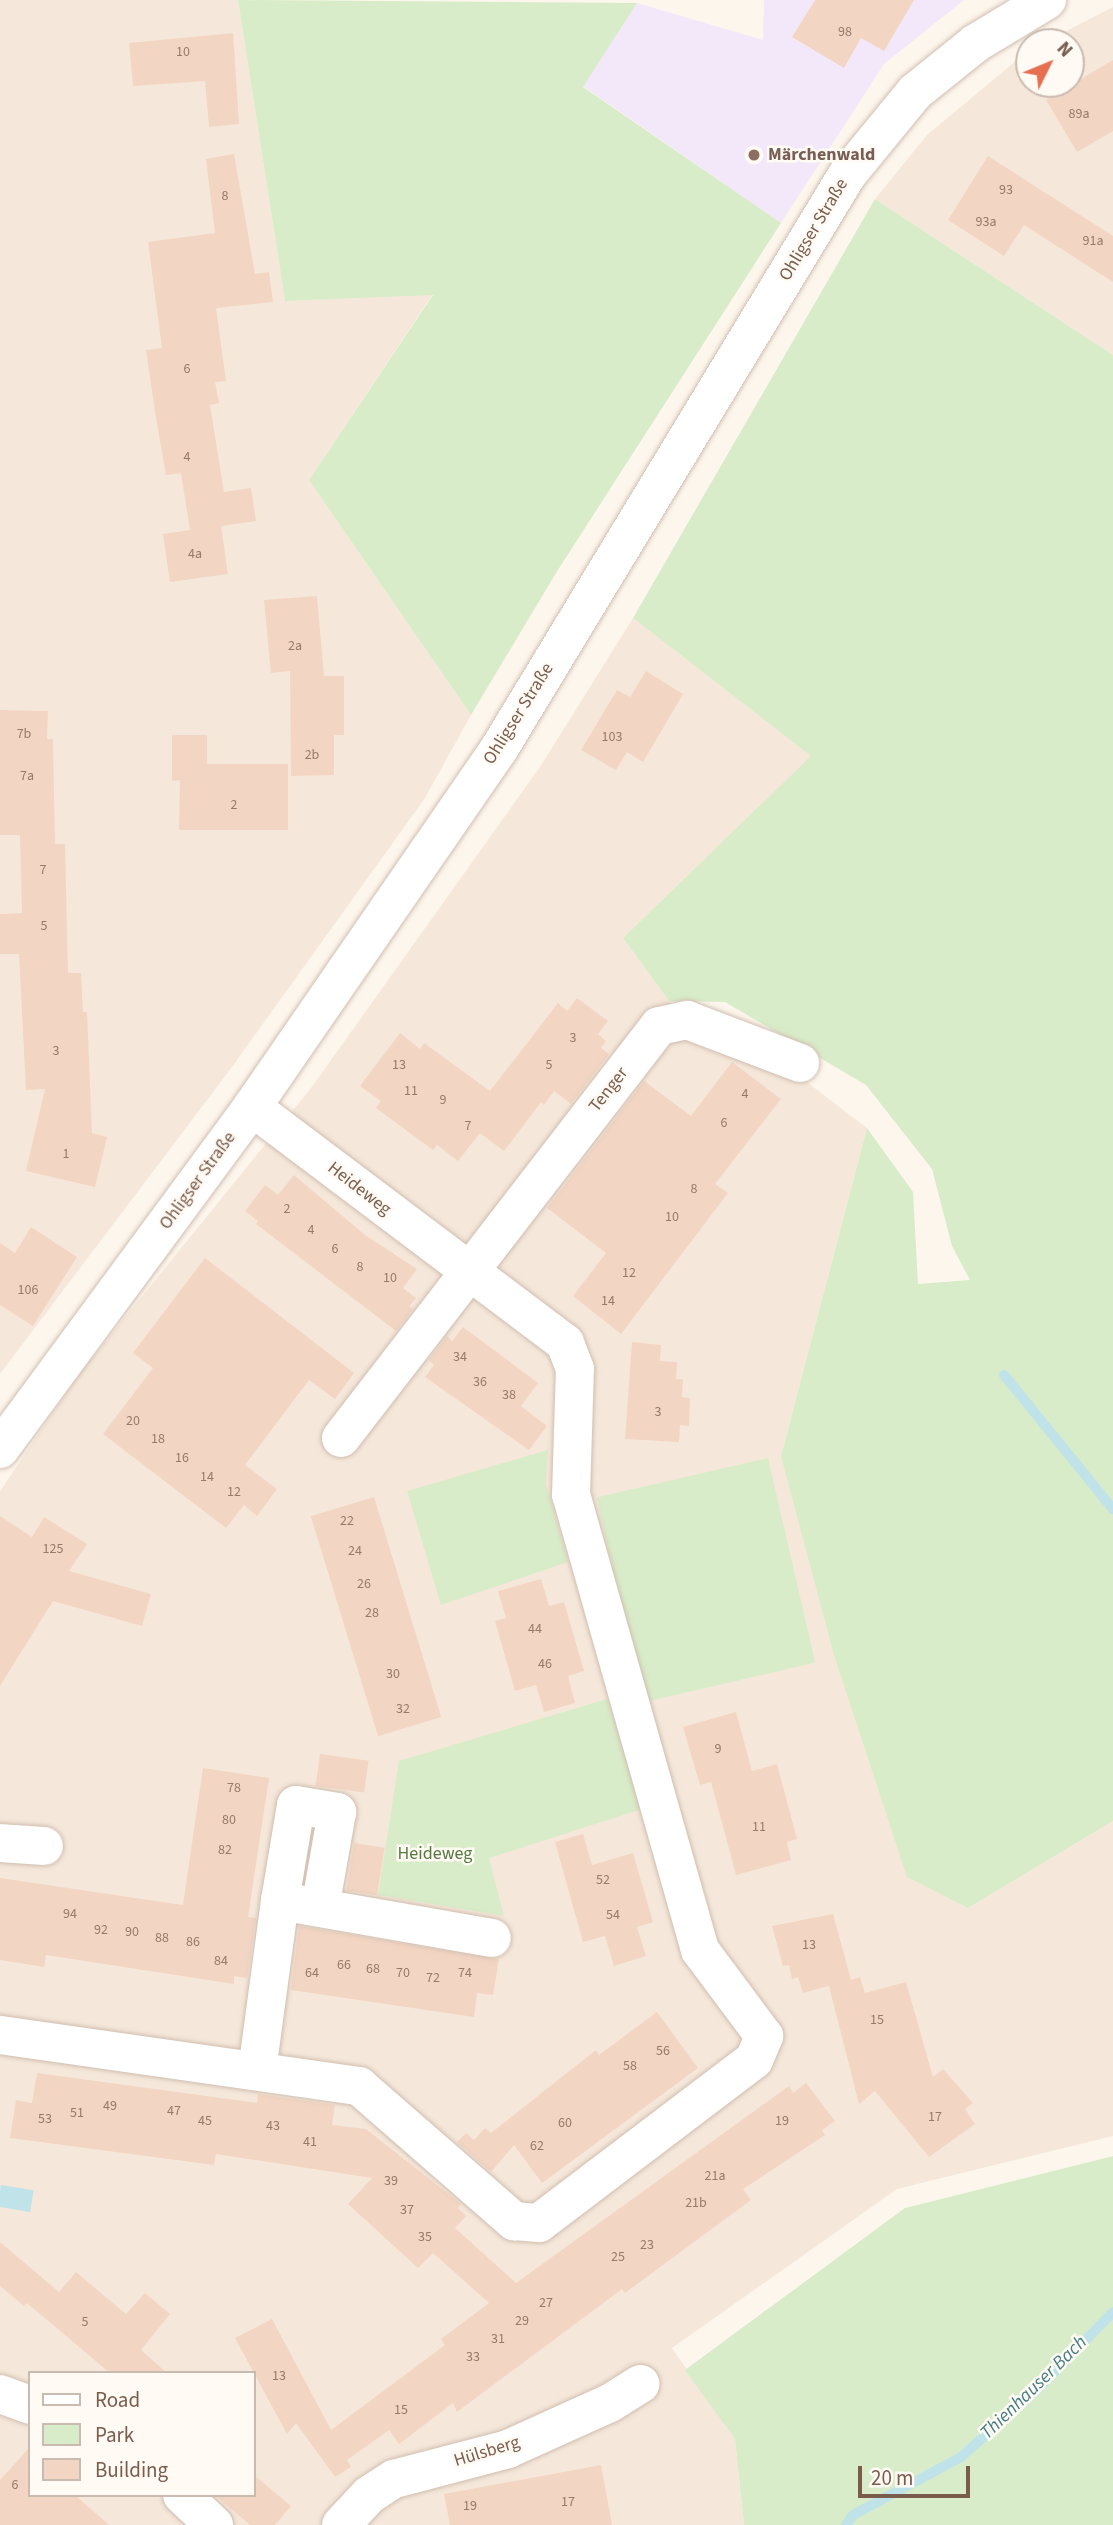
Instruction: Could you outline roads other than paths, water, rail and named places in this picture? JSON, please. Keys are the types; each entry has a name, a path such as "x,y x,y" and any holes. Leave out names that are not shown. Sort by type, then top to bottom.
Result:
{"street":[{"name":"Ohligser Straße","path":"0,1449 252,1107 499,750 847,175 915,92 976,43 1047,0"},
{"name":"Tenger","path":"466,1272 659,1026 687,1020 800,1063"},
{"name":"Heideweg","path":"0,2035 359,2086 514,2221 539,2222 754,2060 764,2036 700,1950 571,1494 575,1369 565,1343 466,1272 252,1107"},
{"path":"341,1438 466,1272"},
{"path":"257,2071 296,1805 337,1812 320,1908"},
{"path":"0,1843 44,1846"},
{"path":"280,1901 492,1938"},
{"name":"Hülsberg","path":"341,2525 369,2494 394,2479 508,2449 610,2403 640,2384"},
{"path":"0,2394 28,2404"},
{"path":"184,2497 214,2525"}],"water":[{"path":"1,2185 34,2190 30,2212 0,2207"}],"waterway":[{"path":"1004,1375 1113,1509"},
{"name":"Thienhauser Bach","path":"846,2525 853,2515 961,2457 1041,2386 1113,2312"}],"place":[{"name":"Märchenwald","path":"754,155"}]}
